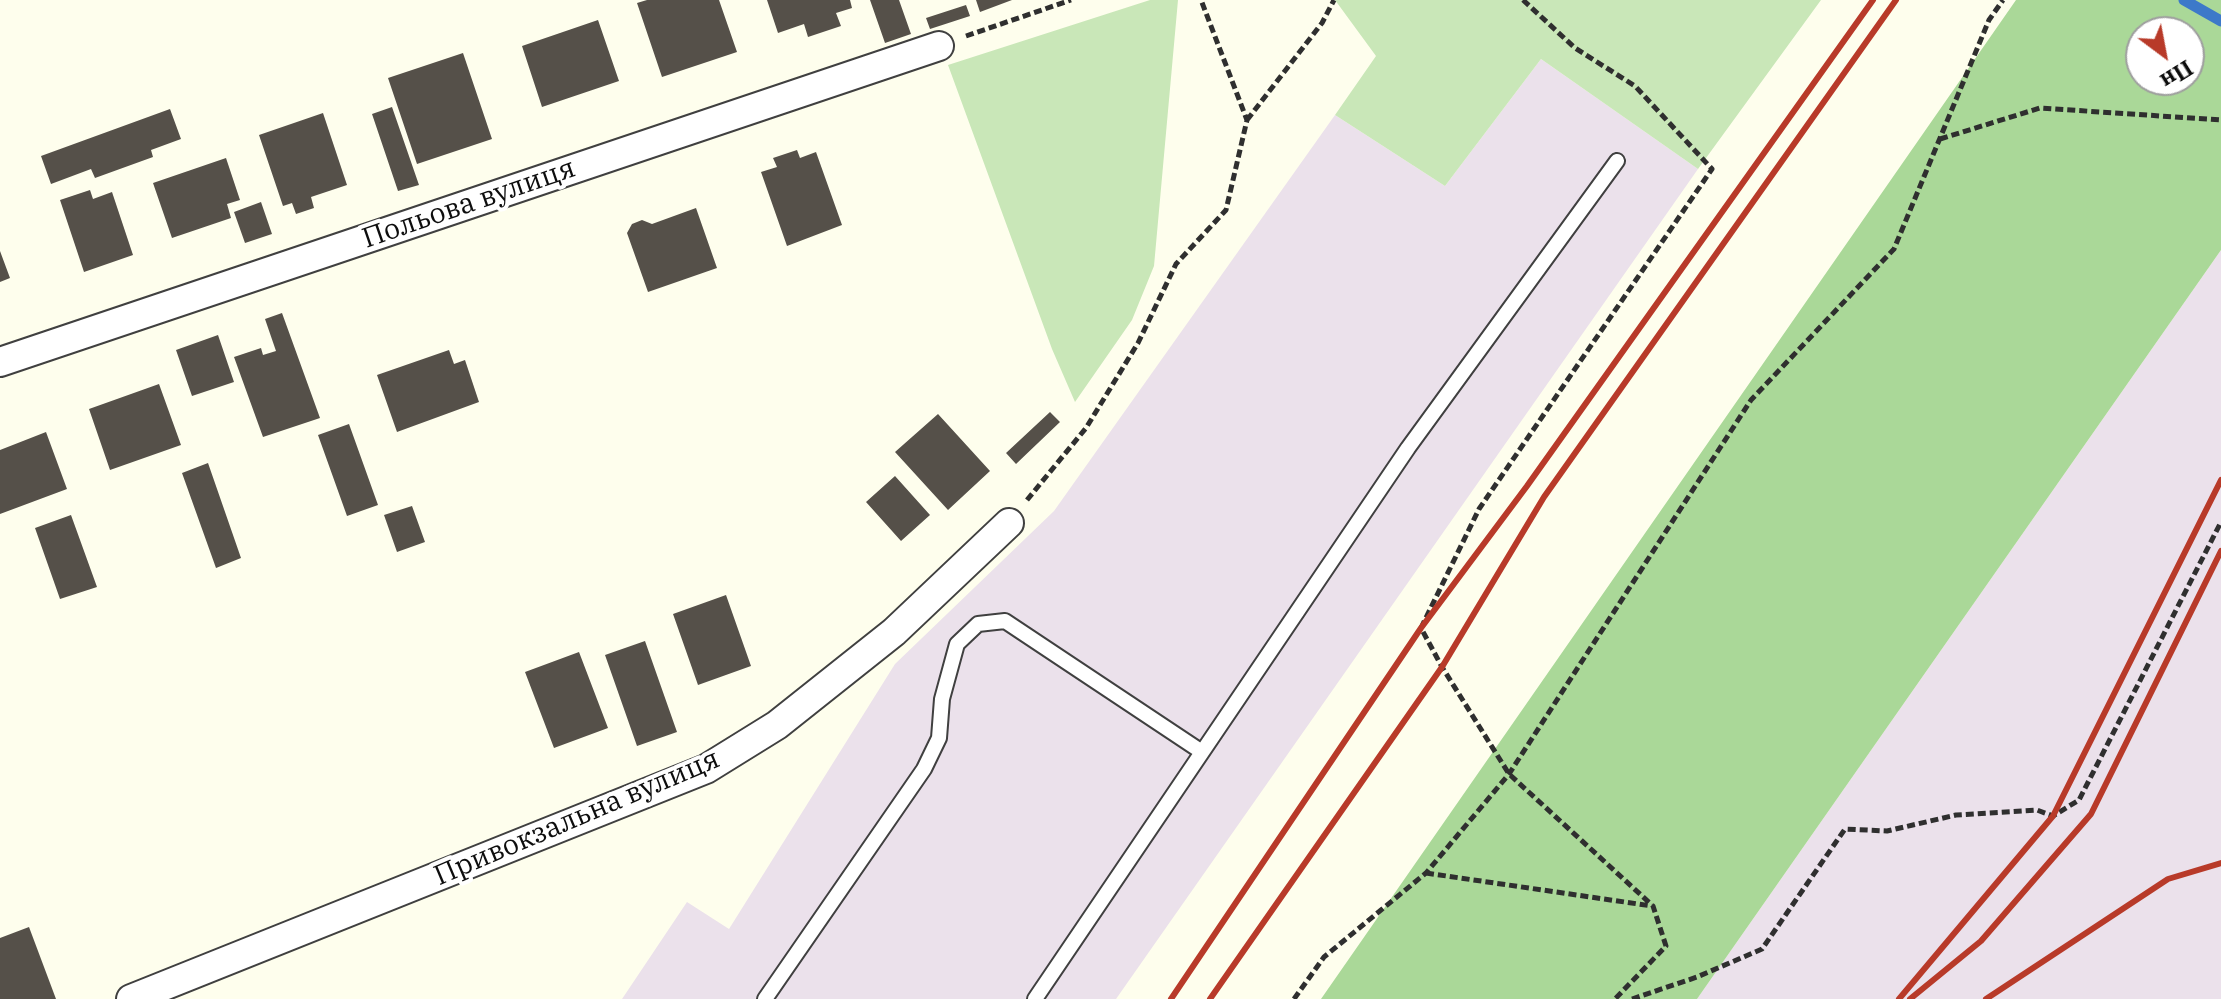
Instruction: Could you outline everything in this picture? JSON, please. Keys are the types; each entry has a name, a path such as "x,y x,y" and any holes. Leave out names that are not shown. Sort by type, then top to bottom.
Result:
{"street":[{"name":"Польова вулиця","path":"0,362 939,46"},
{"name":"Привокзальна вулиця","path":"131,999 706,769 777,725 894,632 1009,523"}],"lane":[{"path":"1035,999 1408,448 1617,161"},
{"path":"765,999 924,769 939,738 942,699 957,644 978,624 1005,621 1202,752"}],"path":[{"path":"939,46 1071,0"},
{"path":"1201,0 1247,120"},
{"path":"1009,523 1086,428 1138,343 1176,264 1226,210 1247,120 1322,23 1334,0"},
{"path":"1523,0 1575,48 1635,86 1712,169 1479,509 1421,628 1509,774 1653,906 1666,946 1615,999"},
{"path":"1294,999 1324,957 1426,873 1509,774 1751,400 1894,249 1989,20 2003,0"},
{"path":"1939,139 2040,108 2221,120"},
{"path":"1632,999 1697,977 1762,949 1845,829 1887,831 1956,815 2037,810 2053,816 2079,800 2221,522"},
{"path":"1426,873 1653,906"}],"shaded area":[{"path":"1541,59 1698,169 1116,999 622,999 687,902 729,929 895,664 1054,511 1335,115 1445,186"},
{"path":"2221,250 2221,999 1697,999"}],"green space":[{"path":"1150,0 1178,0 1154,266 1132,320 1075,402 1052,349 948,65"},
{"path":"1335,0 1821,0 1698,169 1541,59 1445,186 1335,115 1376,56"},
{"path":"2016,0 2221,0 2221,250 1697,999 1321,999"}],"building":[{"path":"647,0 719,0 737,52 662,77 637,3"},
{"path":"767,0 850,0 852,8 836,13 841,26 808,37 804,24 778,33"},
{"path":"870,0 899,0 911,34 885,43"},
{"path":"976,0 1012,0 980,12"},
{"path":"966,5 970,16 930,29 926,18"},
{"path":"598,20 619,81 542,107 522,46"},
{"path":"463,53 492,139 417,164 388,78"},
{"path":"392,107 419,185 398,191 372,114"},
{"path":"170,109 181,139 151,150 153,157 95,178 91,169 51,184 41,156"},
{"path":"323,113 347,185 311,197 314,208 296,214 292,203 283,206 259,135"},
{"path":"797,150 800,158 816,152 842,225 787,246 761,172 777,167 773,158"},
{"path":"226,158 240,200 227,204 231,218 172,238 153,183"},
{"path":"90,190 93,199 112,192 133,255 84,272 60,200"},
{"path":"261,202 272,234 245,243 234,212"},
{"path":"696,208 717,268 648,292 627,233 632,224 642,220 652,224"},
{"path":"0,251 10,278 0,282"},
{"path":"282,313 320,418 263,437 234,357 261,348 263,355 276,351 265,319"},
{"path":"218,335 234,382 192,396 176,350"},
{"path":"449,350 454,364 465,360 479,402 397,432 377,375"},
{"path":"159,384 181,445 110,470 89,409"},
{"path":"1050,412 1060,422 1016,464 1006,453"},
{"path":"938,414 990,471 948,510 895,452"},
{"path":"349,424 378,505 347,516 318,435"},
{"path":"46,432 67,489 0,514 0,450"},
{"path":"208,463 241,558 216,568 182,473"},
{"path":"895,476 930,515 901,541 866,502"},
{"path":"412,506 425,542 397,552 384,515"},
{"path":"71,515 97,587 60,599 35,528"},
{"path":"726,595 751,666 698,685 673,614"},
{"path":"645,641 677,732 637,746 605,655"},
{"path":"579,652 608,728 554,748 525,672"},
{"path":"29,927 56,999 0,999 0,938"}],"waterway":[{"path":"2184,0 2221,21"}],"railway":[{"path":"1171,999 1421,628 1527,486 1873,0"},
{"path":"1210,999 1442,667 1544,497 1896,0"},
{"path":"1899,999 2053,816 2221,480"},
{"path":"1910,999 1981,941 2091,814 2221,551"},
{"path":"1986,999 2168,879 2221,863"}]}
